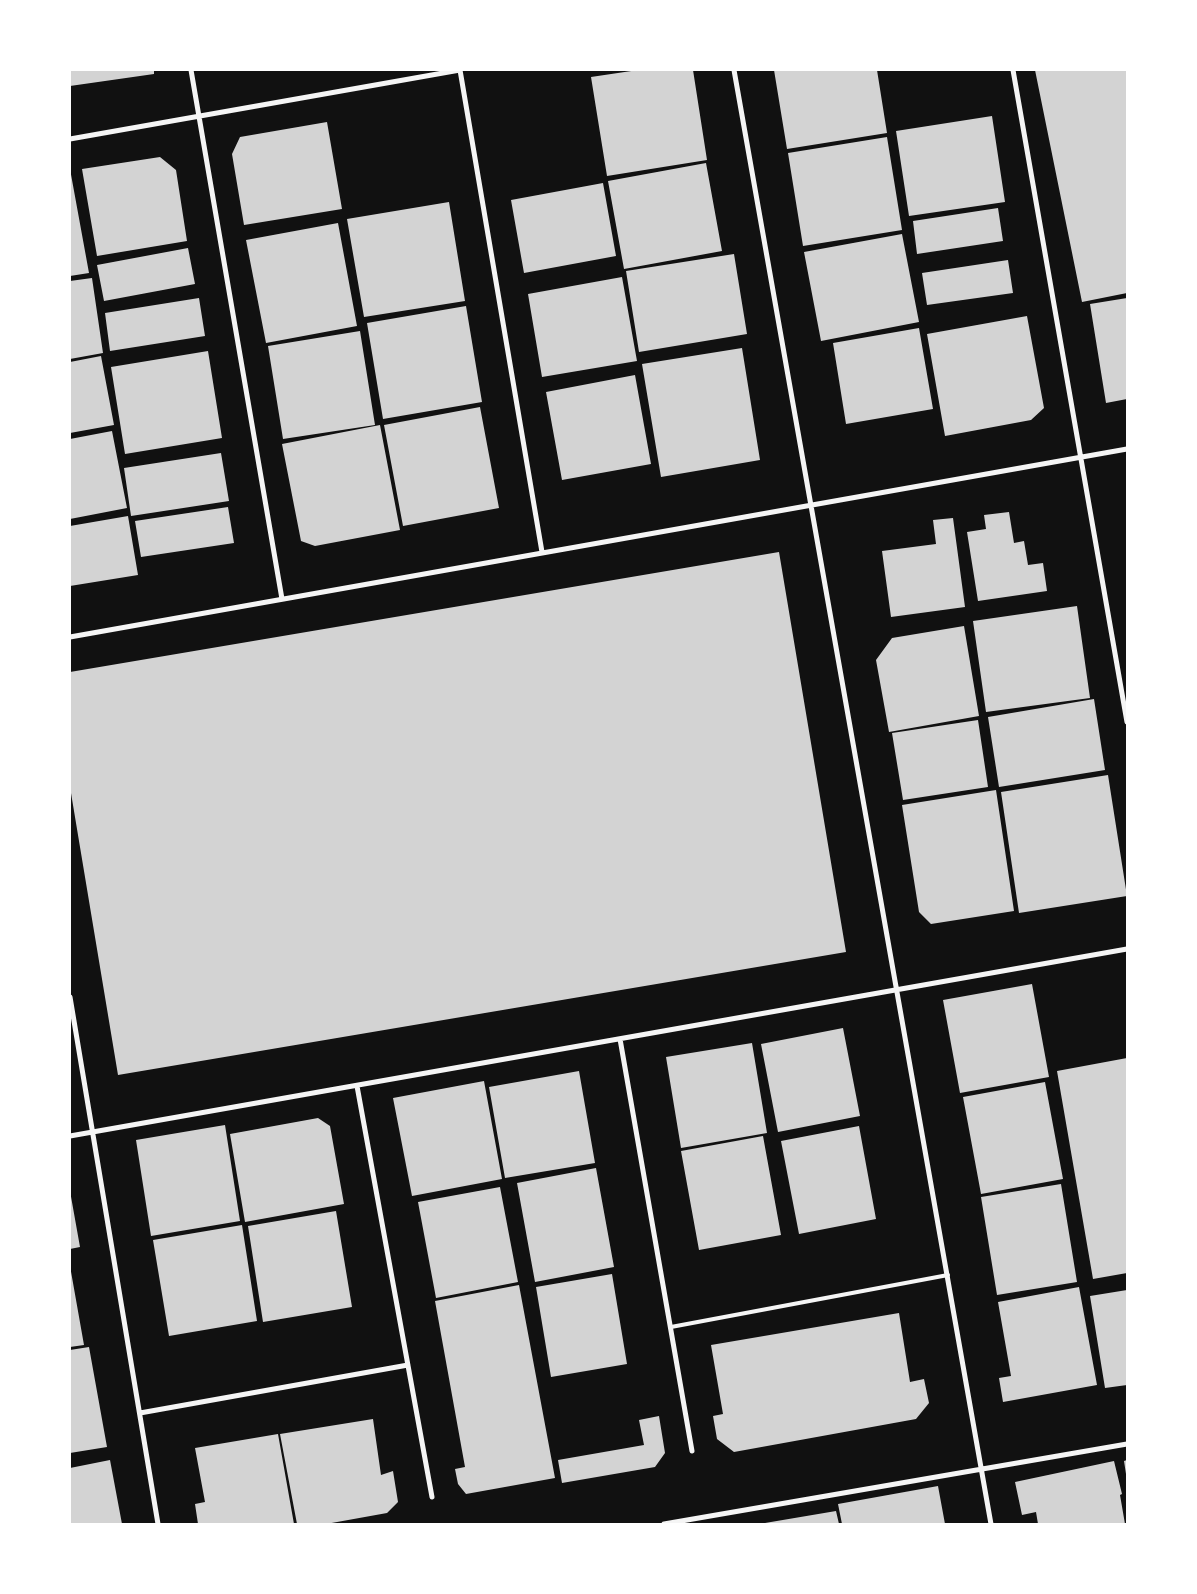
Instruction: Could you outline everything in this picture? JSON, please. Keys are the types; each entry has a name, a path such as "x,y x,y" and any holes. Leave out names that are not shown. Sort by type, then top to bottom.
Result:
{"street":[{"path":"191,70 282,599"},
{"path":"70,139 460,70 542,552"},
{"path":"734,70 991,1524"},
{"path":"1013,70 1127,722"},
{"path":"70,636 1127,449"},
{"path":"70,1136 1127,949"},
{"path":"70,997 158,1524"},
{"path":"620,1039 692,1451"},
{"path":"357,1086 432,1497"},
{"path":"140,1413 408,1365"},
{"path":"664,1524 1127,1444"}],"lane":[{"path":"671,1327 948,1275"}],"building":[{"path":"70,70 154,70 154,74 70,86"},
{"path":"638,70 693,70 707,160 607,176 591,77"},
{"path":"774,70 877,70 887,133 787,149"},
{"path":"1035,70 1127,70 1127,293 1082,302"},
{"path":"992,116 1005,202 909,216 896,131"},
{"path":"327,122 342,209 244,225 232,154 240,137"},
{"path":"887,137 902,230 803,246 788,153"},
{"path":"160,157 176,170 187,241 97,256 82,169"},
{"path":"706,163 722,251 624,269 608,181"},
{"path":"70,169 89,273 70,276"},
{"path":"603,183 616,256 524,273 511,200"},
{"path":"449,202 465,301 364,317 347,219"},
{"path":"998,208 1003,241 917,254 913,221"},
{"path":"338,223 357,326 266,343 246,240"},
{"path":"902,234 919,322 821,341 804,252"},
{"path":"188,248 195,284 104,301 97,265"},
{"path":"734,254 747,334 639,352 626,271"},
{"path":"1008,260 1013,293 927,305 922,273"},
{"path":"622,277 637,361 542,377 528,294"},
{"path":"92,278 103,353 70,359 70,281"},
{"path":"199,298 205,336 110,351 105,313"},
{"path":"1127,298 1127,399 1106,403 1090,304"},
{"path":"466,306 482,402 383,419 367,323"},
{"path":"1027,316 1044,408 1031,420 945,436 927,334"},
{"path":"919,328 933,409 846,424 833,343"},
{"path":"360,331 375,425 283,439 268,346"},
{"path":"742,348 760,460 661,477 642,364"},
{"path":"208,351 222,438 125,454 111,367"},
{"path":"101,356 114,425 70,433 70,362"},
{"path":"635,375 651,464 562,480 546,392"},
{"path":"480,407 499,508 403,526 384,425"},
{"path":"380,425 400,530 315,546 301,541 282,444"},
{"path":"112,431 127,508 70,519 70,439"},
{"path":"221,453 229,501 131,516 124,468"},
{"path":"228,507 234,543 141,557 135,521"},
{"path":"1009,512 1014,543 1024,541 1028,565 1043,563 1047,591 978,601 967,532 986,529 984,515"},
{"path":"128,516 138,575 70,586 70,526"},
{"path":"953,518 965,607 891,617 882,551 936,544 933,520"},
{"path":"779,552 846,952 118,1075 70,787 70,672"},
{"path":"1077,606 1090,698 986,712 973,621"},
{"path":"964,626 979,716 889,732 876,660 892,638"},
{"path":"1094,699 1105,770 999,787 988,717"},
{"path":"978,720 988,787 903,800 892,733"},
{"path":"1108,775 1127,896 1019,913 1001,792"},
{"path":"996,790 1014,911 931,924 919,912 902,805"},
{"path":"1032,984 1049,1077 960,1093 943,1000"},
{"path":"843,1028 860,1116 778,1132 761,1044"},
{"path":"752,1043 767,1133 681,1148 666,1057"},
{"path":"1127,1058 1127,1273 1093,1279 1057,1071"},
{"path":"579,1071 595,1163 505,1178 489,1087"},
{"path":"484,1081 502,1179 412,1196 393,1098"},
{"path":"1045,1082 1063,1179 981,1194 963,1097"},
{"path":"318,1118 330,1126 344,1204 245,1222 230,1134"},
{"path":"225,1125 240,1221 151,1236 136,1140"},
{"path":"859,1126 876,1219 799,1234 781,1141"},
{"path":"763,1136 781,1235 699,1250 681,1151"},
{"path":"596,1168 614,1267 535,1282 517,1183"},
{"path":"1061,1184 1077,1282 997,1295 981,1197"},
{"path":"500,1187 518,1282 436,1298 418,1202"},
{"path":"70,1191 80,1247 70,1249"},
{"path":"336,1211 352,1307 263,1322 248,1226"},
{"path":"242,1225 257,1321 169,1336 153,1240"},
{"path":"70,1266 84,1345 70,1347"},
{"path":"612,1274 627,1364 551,1377 536,1287"},
{"path":"519,1285 555,1478 466,1494 458,1484 455,1469 465,1467 435,1301"},
{"path":"1079,1287 1097,1385 1003,1402 999,1378 1011,1376 998,1302"},
{"path":"1127,1290 1127,1385 1105,1388 1090,1296"},
{"path":"899,1313 910,1382 924,1379 929,1403 916,1419 734,1452 717,1439 713,1416 723,1414 711,1345"},
{"path":"89,1347 107,1447 70,1453 70,1350"},
{"path":"659,1416 665,1453 655,1467 562,1483 558,1460 644,1445 639,1420"},
{"path":"373,1419 381,1475 393,1471 398,1502 387,1513 326,1524 297,1524 280,1434"},
{"path":"278,1434 294,1524 198,1524 195,1504 205,1502 195,1448"},
{"path":"110,1460 122,1524 70,1524 70,1468"},
{"path":"1127,1460 1127,1474 1126,1474 1124,1461"},
{"path":"1114,1461 1122,1494 1120,1495 1125,1524 1038,1524 1036,1512 1022,1515 1015,1482"},
{"path":"938,1486 945,1524 842,1524 838,1504"},
{"path":"836,1511 839,1524 765,1524 765,1523"}]}
